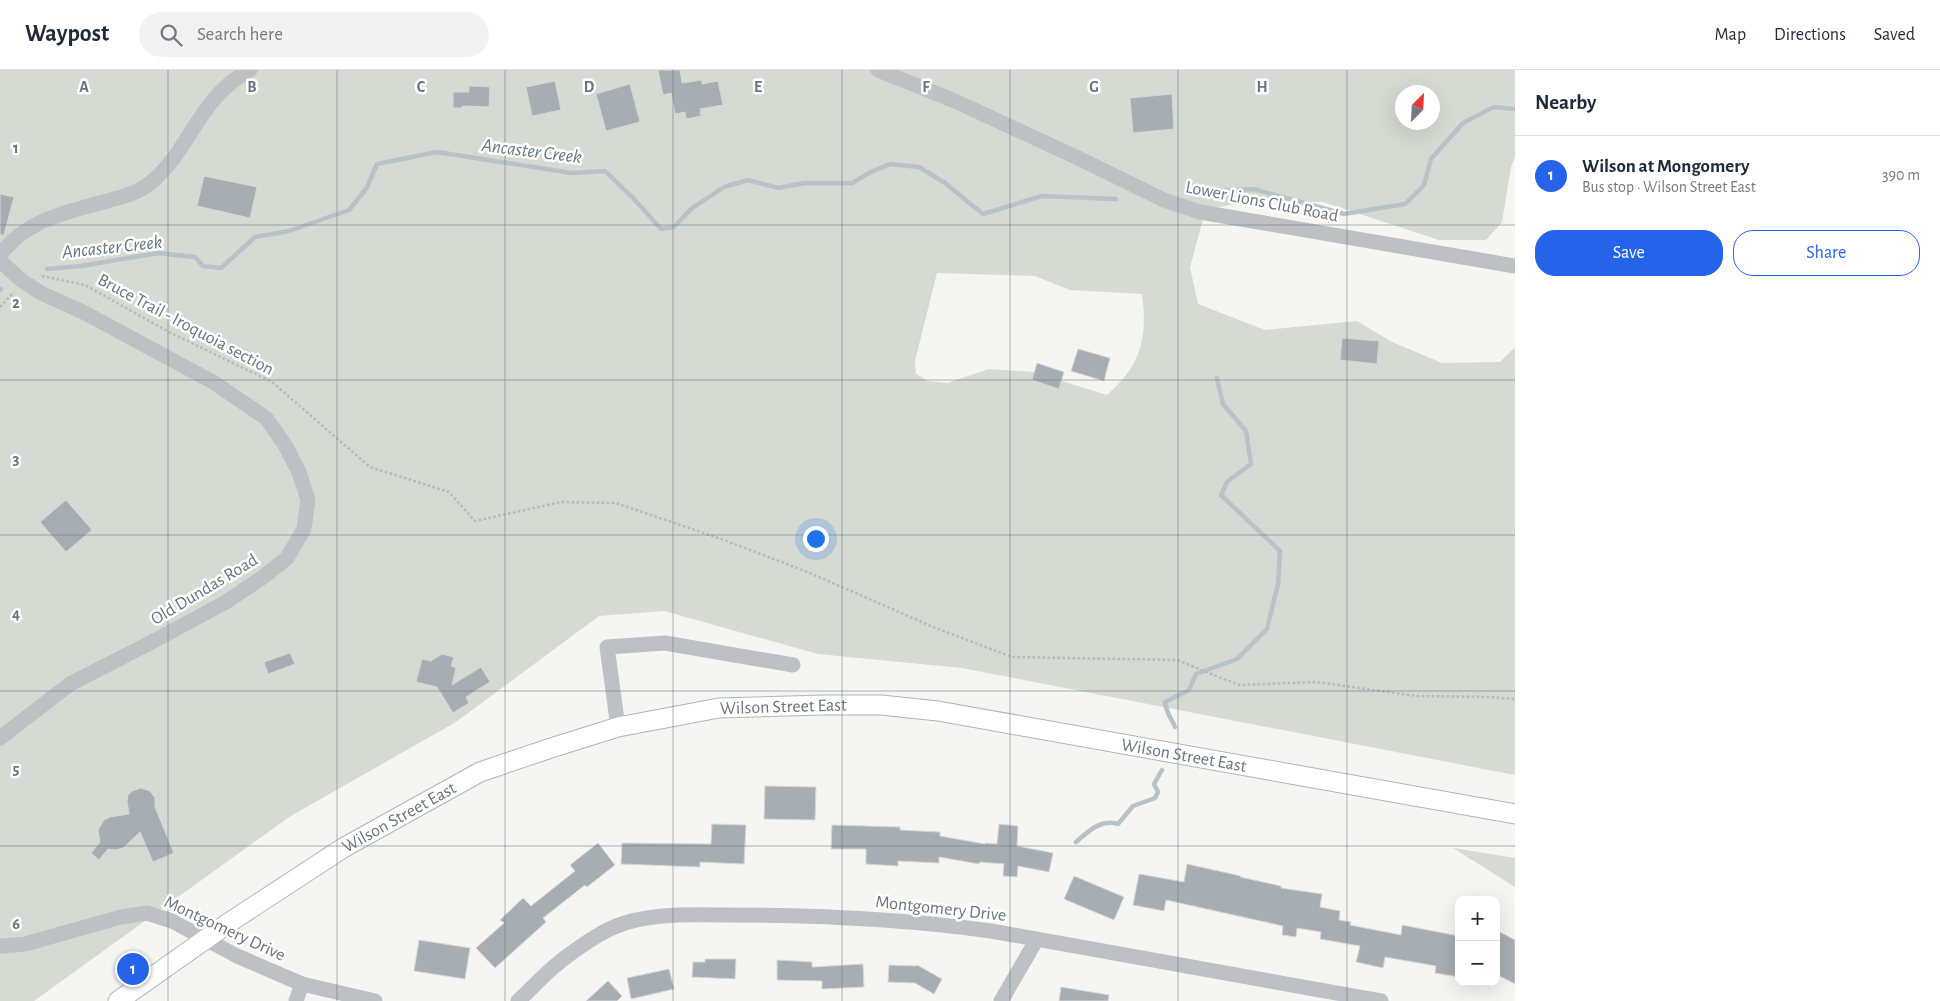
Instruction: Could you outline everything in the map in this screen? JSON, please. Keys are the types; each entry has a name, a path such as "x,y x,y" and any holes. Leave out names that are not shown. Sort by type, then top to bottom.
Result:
{"main road":[{"name":"Wilson Street East","path":"118,1001 206,939 343,848 480,772 618,728 719,708 881,705 938,711 1515,814"}],"street":[{"name":"Old Dundas Road","path":"0,738 70,684 226,602 263,577 287,558 304,530 308,500 299,472 285,445 266,418 212,382 84,313 40,293 22,281 2,261 11,240 50,218 58,214 128,196 146,186 162,172 217,94 250,70"},
{"name":"Lower Lions Club Road","path":"878,70 964,105 1164,200 1200,212 1515,266"},
{"path":"618,728 607,647 665,643 793,665"},
{"name":"Montgomery Drive","path":"0,946 25,944 121,917 147,913 172,922 237,956 302,984 375,1001"},
{"name":"Montgomery Drive","path":"518,1001 535,995 548,972 583,946 614,928 647,919 685,915 801,915 933,923 1037,939 1381,1001"},
{"path":"1001,1001 1037,939"},
{"path":"296,1001 302,984"}],"path":[{"name":"Bruce Trail - Iroquoia section","path":"22,281 42,276 85,285 169,332 272,382 370,467 449,492 475,520 561,502 616,503 724,540 793,567 933,627 1012,657 1177,660 1239,684 1316,682 1417,696 1515,699"},
{"path":"0,307 22,281"}],"shaded area":[{"path":"0,70 1515,70 1515,157 1511,167 1502,222 1486,240 1439,240 1323,202 1251,201 1213,208 1204,216 1190,267 1198,304 1265,330 1357,321 1392,342 1442,363 1500,362 1515,347 1515,775 962,668 818,654 664,611 599,616 456,722 289,817 34,1001 0,1001","holes":["937,273 1035,276 1070,290 1142,294 1144,324 1140,350 1128,373 1107,395 1033,372 989,369 947,383 928,381 916,374 915,361"]},
{"path":"1453,848 1515,858 1515,887"}],"building":[{"path":"658,70 680,70 682,83 702,80 702,84 718,81 723,105 700,109 701,116 686,119 685,112 675,114 671,93 663,95"},
{"path":"555,81 561,110 532,116 526,87"},
{"path":"630,84 640,122 606,131 596,94"},
{"path":"469,86 490,87 489,107 463,106 461,108 453,108 453,92 469,92"},
{"path":"1172,94 1174,129 1133,133 1130,98"},
{"path":"204,176 257,187 250,218 197,206"},
{"path":"0,194 14,197 4,235 0,235"},
{"path":"1342,338 1379,341 1377,364 1340,360"},
{"path":"1078,349 1110,358 1104,381 1071,371"},
{"path":"1037,363 1064,372 1059,389 1032,380"},
{"path":"66,500 92,530 66,552 40,522"},
{"path":"290,653 295,664 268,674 264,662"},
{"path":"442,654 454,657 451,666 456,668 452,685 481,667 490,682 466,697 469,703 453,713 437,687 416,682 422,659 431,661"},
{"path":"765,786 816,787 815,820 764,819"},
{"path":"141,788 150,791 155,798 155,807 174,853 153,862 140,832 123,848 116,850 108,849 99,860 91,853 100,842 98,830 104,820 110,817 129,814 128,795 132,791"},
{"path":"712,824 746,825 744,864 700,862 700,867 621,864 622,843 711,844"},
{"path":"999,824 1018,826 1017,846 1053,853 1049,872 1018,866 1017,877 1003,876 1004,864 980,862 979,864 939,857 939,863 898,861 898,866 866,864 866,849 831,849 832,825 900,827 900,830 940,832 940,836 985,844 997,844"},
{"path":"598,843 615,865 587,887 585,885 543,918 546,922 495,968 476,948 504,923 500,920 523,898 531,906 575,871 570,865"},
{"path":"1187,864 1281,886 1281,888 1322,894 1320,907 1340,911 1339,920 1351,922 1350,925 1401,935 1402,925 1455,935 1455,976 1435,973 1436,966 1385,957 1383,968 1356,962 1360,946 1320,939 1321,932 1297,928 1296,937 1282,935 1283,926 1166,900 1164,911 1133,905 1139,874 1184,882"},
{"path":"1074,876 1124,897 1114,920 1064,899"},
{"path":"1500,932 1515,940 1515,984 1500,976"},
{"path":"419,940 470,948 465,979 414,971"},
{"path":"705,959 736,959 735,979 692,977 693,962 705,962"},
{"path":"777,960 812,962 812,967 863,964 864,987 822,989 822,981 777,980"},
{"path":"889,965 917,965 942,979 934,994 915,983 888,982"},
{"path":"669,969 674,989 631,999 627,978"},
{"path":"608,981 622,996 617,1001 586,1001"},
{"path":"1061,987 1109,995 1108,1001 1059,1001"}],"waterway":[{"name":"Ancaster Creek","path":"1195,192 1253,189 1344,214 1405,204 1424,185 1431,159 1463,123 1494,107 1515,109"},
{"name":"Ancaster Creek","path":"47,269 81,266 158,253 195,257 203,266 221,268 255,237 289,231 349,210 366,189 377,164 437,152 572,173 605,171 661,229 674,227 691,209 724,187 748,180 778,188 805,183 852,183 890,164 919,167 945,183 983,214 1042,196 1116,199"},
{"path":"1175,727 1165,702 1189,690 1196,674 1237,659 1267,629 1278,584 1280,551 1221,495 1227,482 1251,464 1246,431 1223,404 1217,378"},
{"path":"1076,842 1095,827 1106,823 1118,824 1133,806 1155,798 1158,792 1154,784 1162,770"}],"place":[{"name":"Wilson at Mongomery","path":"133,969"}]}
